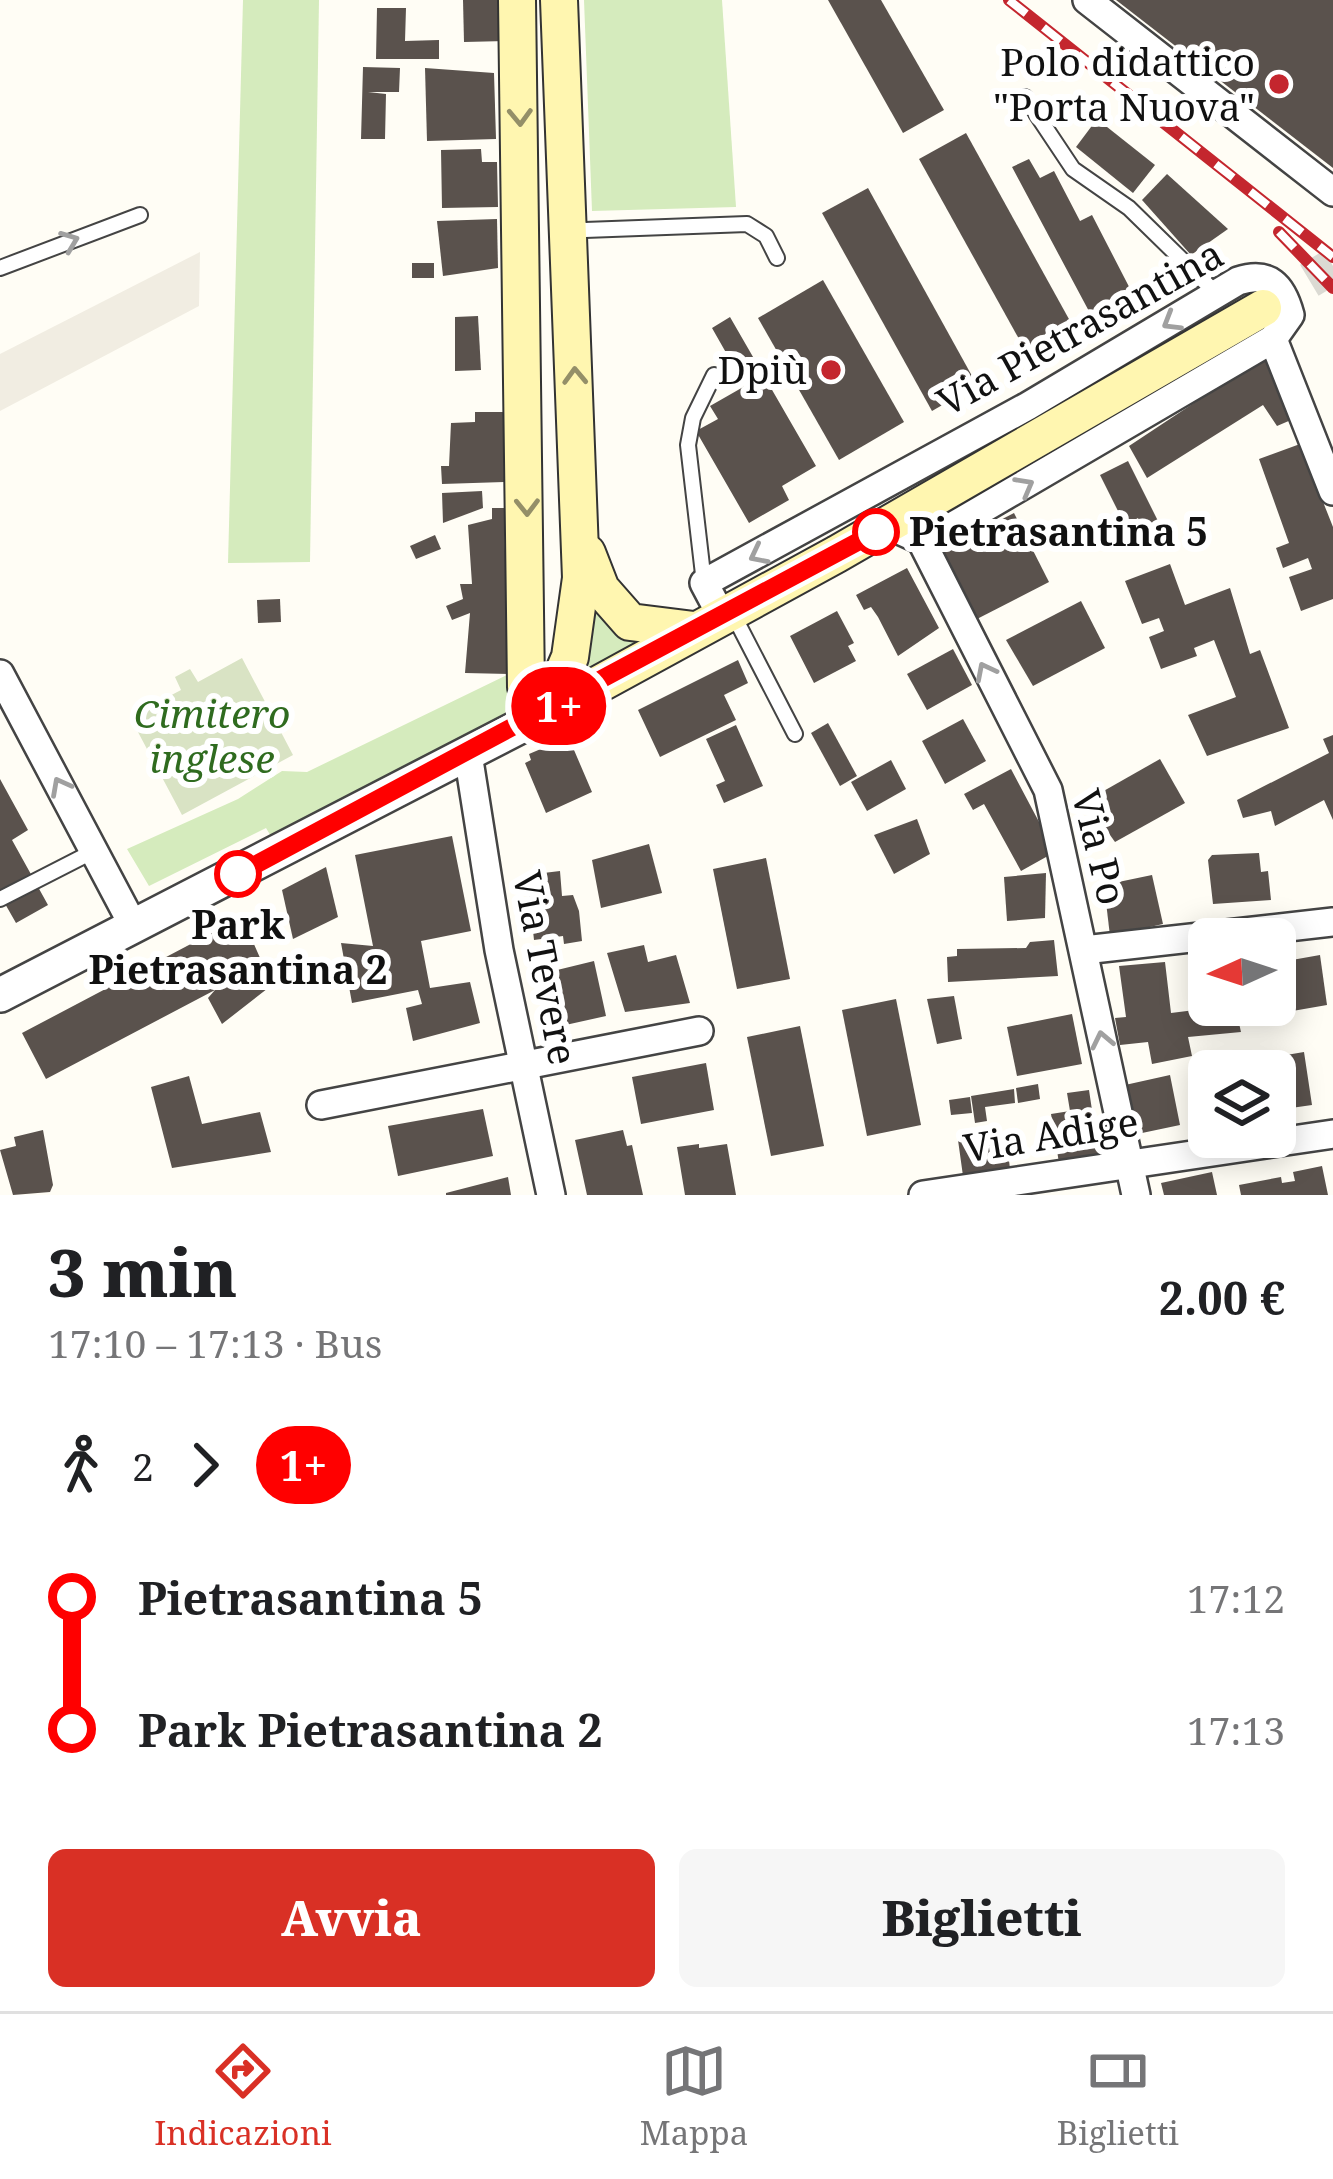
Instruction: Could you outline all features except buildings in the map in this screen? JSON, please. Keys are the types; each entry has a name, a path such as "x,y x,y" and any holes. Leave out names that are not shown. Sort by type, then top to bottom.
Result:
{"main road":[{"path":"517,0 526,687 546,713"},
{"path":"546,713 574,642 581,535 559,0"},
{"name":"Via Pietrasantina","path":"546,713 717,620 828,539 905,533 1268,323"},
{"path":"581,535 601,589 618,612 639,626 717,620"}],"street":[{"path":"1087,0 1333,192"},
{"path":"522,237 569,236"},
{"name":"Via Pietrasantina","path":"704,583 828,539 1252,276 1274,281 1290,315 1268,323"},
{"path":"1268,323 1333,491"},
{"name":"Via Po","path":"905,533 1048,790 1136,1195"},
{"path":"704,583 717,620"},
{"path":"0,674 134,927"},
{"name":"Via Pietrasantina","path":"0,994 546,713"},
{"name":"Via Tevere","path":"468,754 522,1064 551,1195"},
{"path":"1084,950 1333,922"},
{"path":"321,1105 699,1030"},
{"name":"Via Adige","path":"923,1195 1333,1133"}],"lane":[{"path":"1025,97 1073,169 1129,208 1217,294"},
{"path":"0,268 140,214"},
{"path":"569,236 585,230 747,224 766,236 777,258"},
{"path":"704,583 688,445 693,418 715,375"},
{"path":"717,620 794,734"},
{"path":"0,899 94,850"}],"green space":[{"path":"243,0 319,0 310,562 228,563"},
{"path":"584,0 722,0 736,207 592,211"},
{"path":"595,601 648,641 580,679"},
{"name":"Cimitero inglese","path":"242,658 293,755 182,815 130,717 181,690 175,677 190,669 198,682"},
{"path":"509,674 505,715 499,721 272,838 266,828 149,886 127,849 238,799 282,771 307,772"}],"shaded area":[{"path":"200,252 199,306 0,411 0,354"}],"tunnel":[{"path":"1263,308 1333,266"}],"railway":[{"path":"1009,0 1333,257"},
{"path":"1279,232 1333,288"}],"bus line":[{"name":"1+","path":"238,874 546,713 876,532"}],"place":[{"name":"Polo didattico \"Porta Nuova\"","path":"1279,84"},
{"name":"Dpiù","path":"831,370"},
{"name":"Pietrasantina 5","path":"876,532"},
{"name":"Park Pietrasantina 2","path":"238,874"}]}
